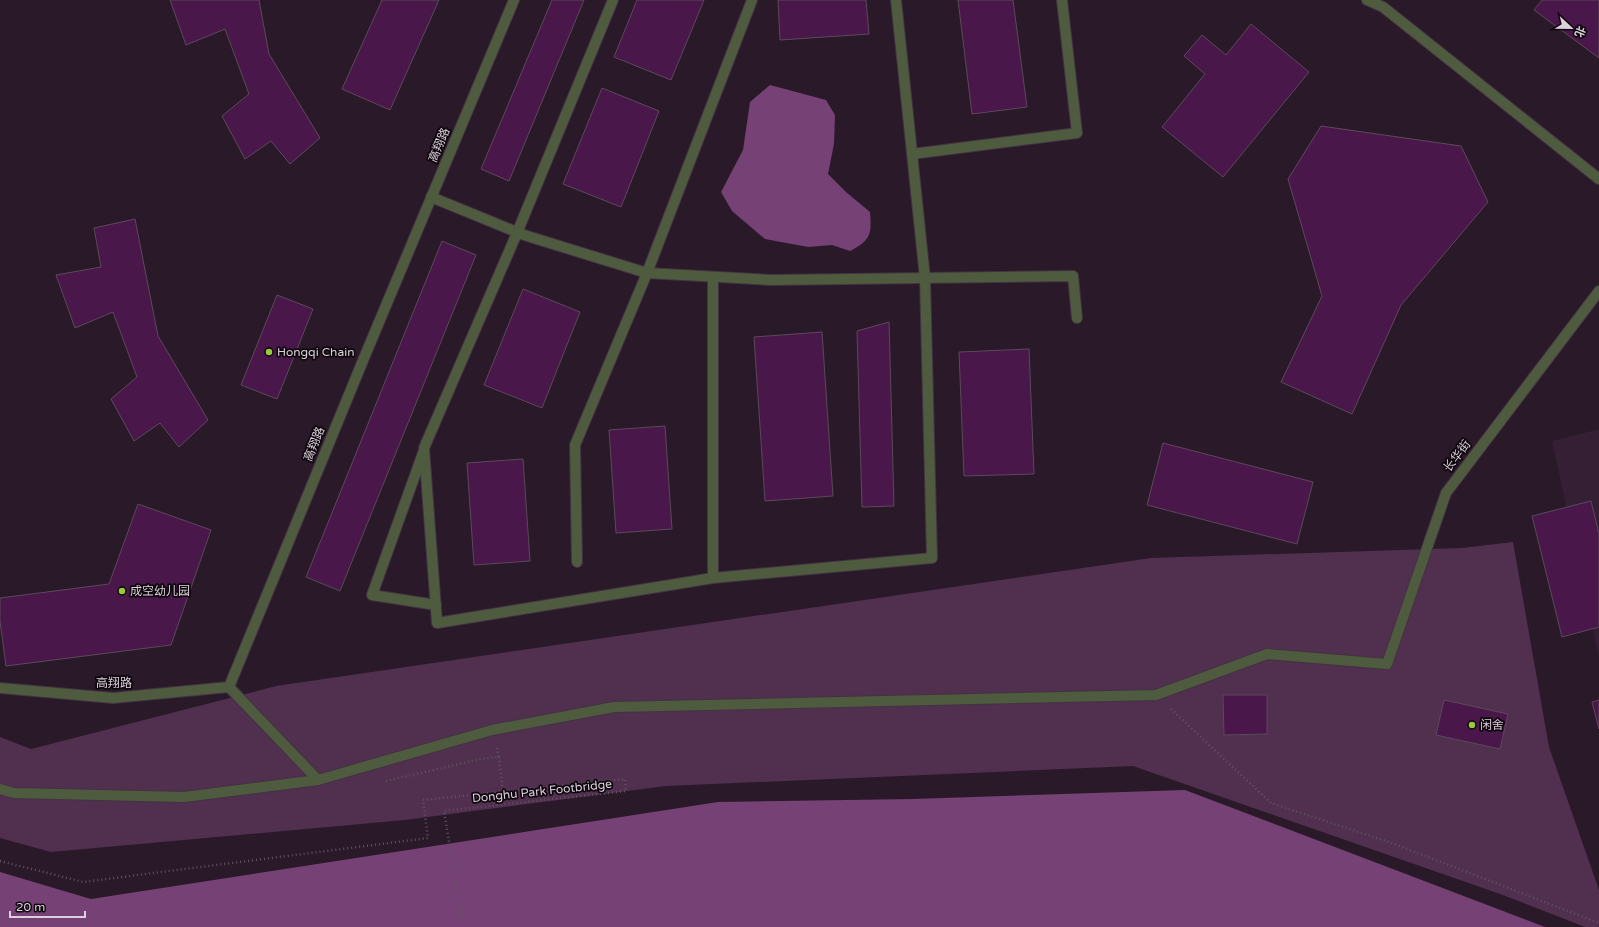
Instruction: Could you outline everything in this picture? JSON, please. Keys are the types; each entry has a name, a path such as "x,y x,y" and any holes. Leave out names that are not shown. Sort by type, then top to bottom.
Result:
{"street":[{"name":"高翔路","path":"0,688 113,698 229,687 514,0"},
{"path":"436,605 372,595 424,448 517,233 613,0"},
{"path":"577,562 574,445 647,273 752,0"},
{"path":"424,448 437,623 713,578 932,558 924,278 896,0"},
{"path":"912,154 1077,133 1062,0"},
{"path":"1367,0 1383,7 1599,179"},
{"path":"431,197 517,233 647,273 771,280 1073,276 1077,318"},
{"path":"713,277 713,578"},
{"name":"长华街","path":"1156,695 1267,654 1387,664 1446,493 1599,291"},
{"path":"229,687 318,780"},
{"path":"0,789 14,792 184,797 318,780 492,730 614,707 1156,695"}],"path":[{"path":"1156,695 1270,804 1390,842 1599,923"},
{"path":"0,860 83,882 428,838 423,800 503,793 499,757"},
{"name":"Donghu Park Footbridge","path":"463,927 444,811 626,791 624,779 503,793"}],"shaded area":[{"path":"770,85 826,100 835,115 834,144 828,174 846,192 870,212 871,226 866,240 850,251 832,245 808,247 765,239 732,211 721,192 743,150 750,102"},
{"path":"1599,429 1599,658 1552,441"},
{"path":"1513,542 1549,747 1599,890 1599,927 1585,927 1500,894 1133,766 666,786 405,820 51,852 0,838 0,737 31,749 276,686 1151,558 1462,548"},
{"path":"1185,790 1545,927 0,927 0,872 91,899 718,802 913,799"}],"building":[{"path":"170,0 259,0 269,54 320,138 290,164 271,141 245,159 222,116 249,94 225,29 186,45"},
{"path":"382,0 439,0 390,110 342,89"},
{"path":"552,0 584,0 509,181 481,169"},
{"path":"637,0 704,0 671,80 614,57"},
{"path":"778,0 866,0 869,34 780,40"},
{"path":"958,0 1013,0 1027,107 972,114"},
{"path":"1542,0 1599,0 1599,58 1534,10"},
{"path":"1251,24 1309,72 1223,177 1162,127 1205,74 1184,56 1202,35 1226,55"},
{"path":"602,88 659,111 621,207 563,184"},
{"path":"1321,126 1461,146 1488,202 1401,305 1352,414 1281,382 1322,296 1288,179"},
{"path":"135,219 158,336 208,420 179,447 160,423 134,441 111,399 137,377 113,312 75,328 56,275 101,267 94,228"},
{"path":"442,241 476,255 340,591 306,577"},
{"path":"523,289 580,312 542,408 484,385"},
{"path":"277,295 313,309 277,399 241,385"},
{"path":"889,322 894,506 862,507 857,331"},
{"path":"822,332 833,496 765,501 754,337"},
{"path":"1029,349 1034,474 964,476 959,352"},
{"path":"665,426 672,529 616,533 609,430"},
{"path":"1163,443 1313,482 1297,544 1147,505"},
{"path":"523,459 530,561 474,565 467,463"},
{"path":"1591,501 1599,534 1599,627 1562,637 1532,516"},
{"name":"成空幼儿园","path":"138,504 211,530 171,645 6,666 0,621 0,598 109,584"},
{"path":"1223,695 1267,695 1267,734 1224,735"},
{"name":"闲舍","path":"1444,700 1508,714 1500,749 1436,735"},
{"path":"1599,700 1599,729 1592,702"}],"place":[{"name":"Hongqi Chain","path":"269,352"},
{"name":"成空幼儿园","path":"122,591"},
{"name":"闲舍","path":"1472,725"}]}
